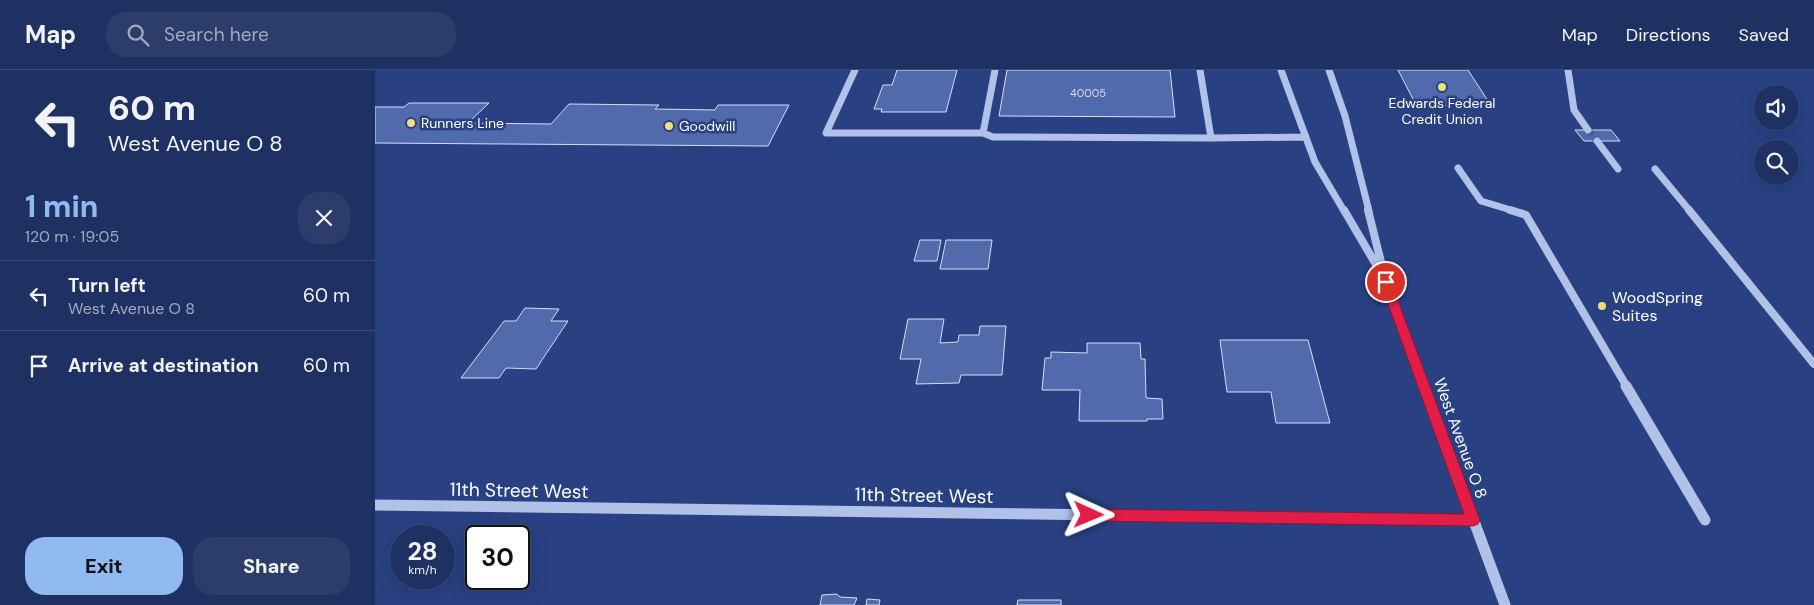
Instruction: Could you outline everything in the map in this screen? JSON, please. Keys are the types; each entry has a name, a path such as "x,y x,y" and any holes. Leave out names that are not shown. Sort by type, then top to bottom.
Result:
{"street":[{"path":"855,70 826,133 983,133 993,137 1211,138 1200,70"},
{"path":"983,133 995,70"},
{"name":"West Avenue O 8","path":"1281,70 1315,162 1386,282"},
{"name":"West Avenue O 8","path":"1329,70 1345,116 1386,282 1505,605"},
{"path":"1568,70 1574,110 1588,130"},
{"path":"1597,141 1618,169"},
{"path":"1458,168 1481,201 1526,215 1705,520"},
{"path":"1655,169 1814,364"},
{"name":"11th Street West","path":"375,505 1473,520"}],"lane":[{"path":"1211,138 1306,137"}],"building":[{"path":"897,70 957,70 946,112 881,112 882,109 874,109 883,85 892,85"},
{"path":"1007,70 1170,70 1175,117 999,116"},
{"name":"Edwards Federal Credit Union","path":"1398,70 1468,70 1490,104 1436,106 1434,103 1415,103"},
{"path":"409,103 489,103 468,123 551,124 569,104 659,105 655,109 715,110 718,105 789,105 768,146 375,143 375,107 404,107"},
{"path":"1575,130 1611,130 1620,141 1584,141"},
{"path":"920,240 941,240 937,261 914,261"},
{"path":"946,240 992,240 988,269 940,269"},
{"path":"525,308 559,309 551,321 568,321 536,369 506,368 499,378 461,378 504,321 516,321"},
{"path":"908,319 944,319 940,343 958,342 959,335 979,335 980,326 1006,326 1002,375 961,375 959,383 916,384 921,359 900,359"},
{"path":"1220,340 1308,340 1330,423 1276,423 1271,392 1227,392"},
{"path":"1087,343 1140,343 1141,359 1145,359 1146,398 1162,399 1163,419 1147,419 1147,421 1079,421 1080,390 1042,390 1045,358 1051,358 1051,352 1087,353"},
{"path":"837,594 840,597 857,598 854,605 820,605 822,595"},
{"path":"867,599 880,600 879,605 866,605"},
{"path":"1018,600 1061,600 1061,605 1017,605"}],"tunnel":[{"path":"1588,130 1597,141"}],"place":[{"name":"Edwards Federal Credit Union","path":"1442,87"},
{"name":"Runners Line","path":"411,123"},
{"name":"Goodwill","path":"669,126"},
{"name":"WoodSpring Suites","path":"1602,306"}],"route":[{"path":"1089,515 1473,520 1386,282"}]}
